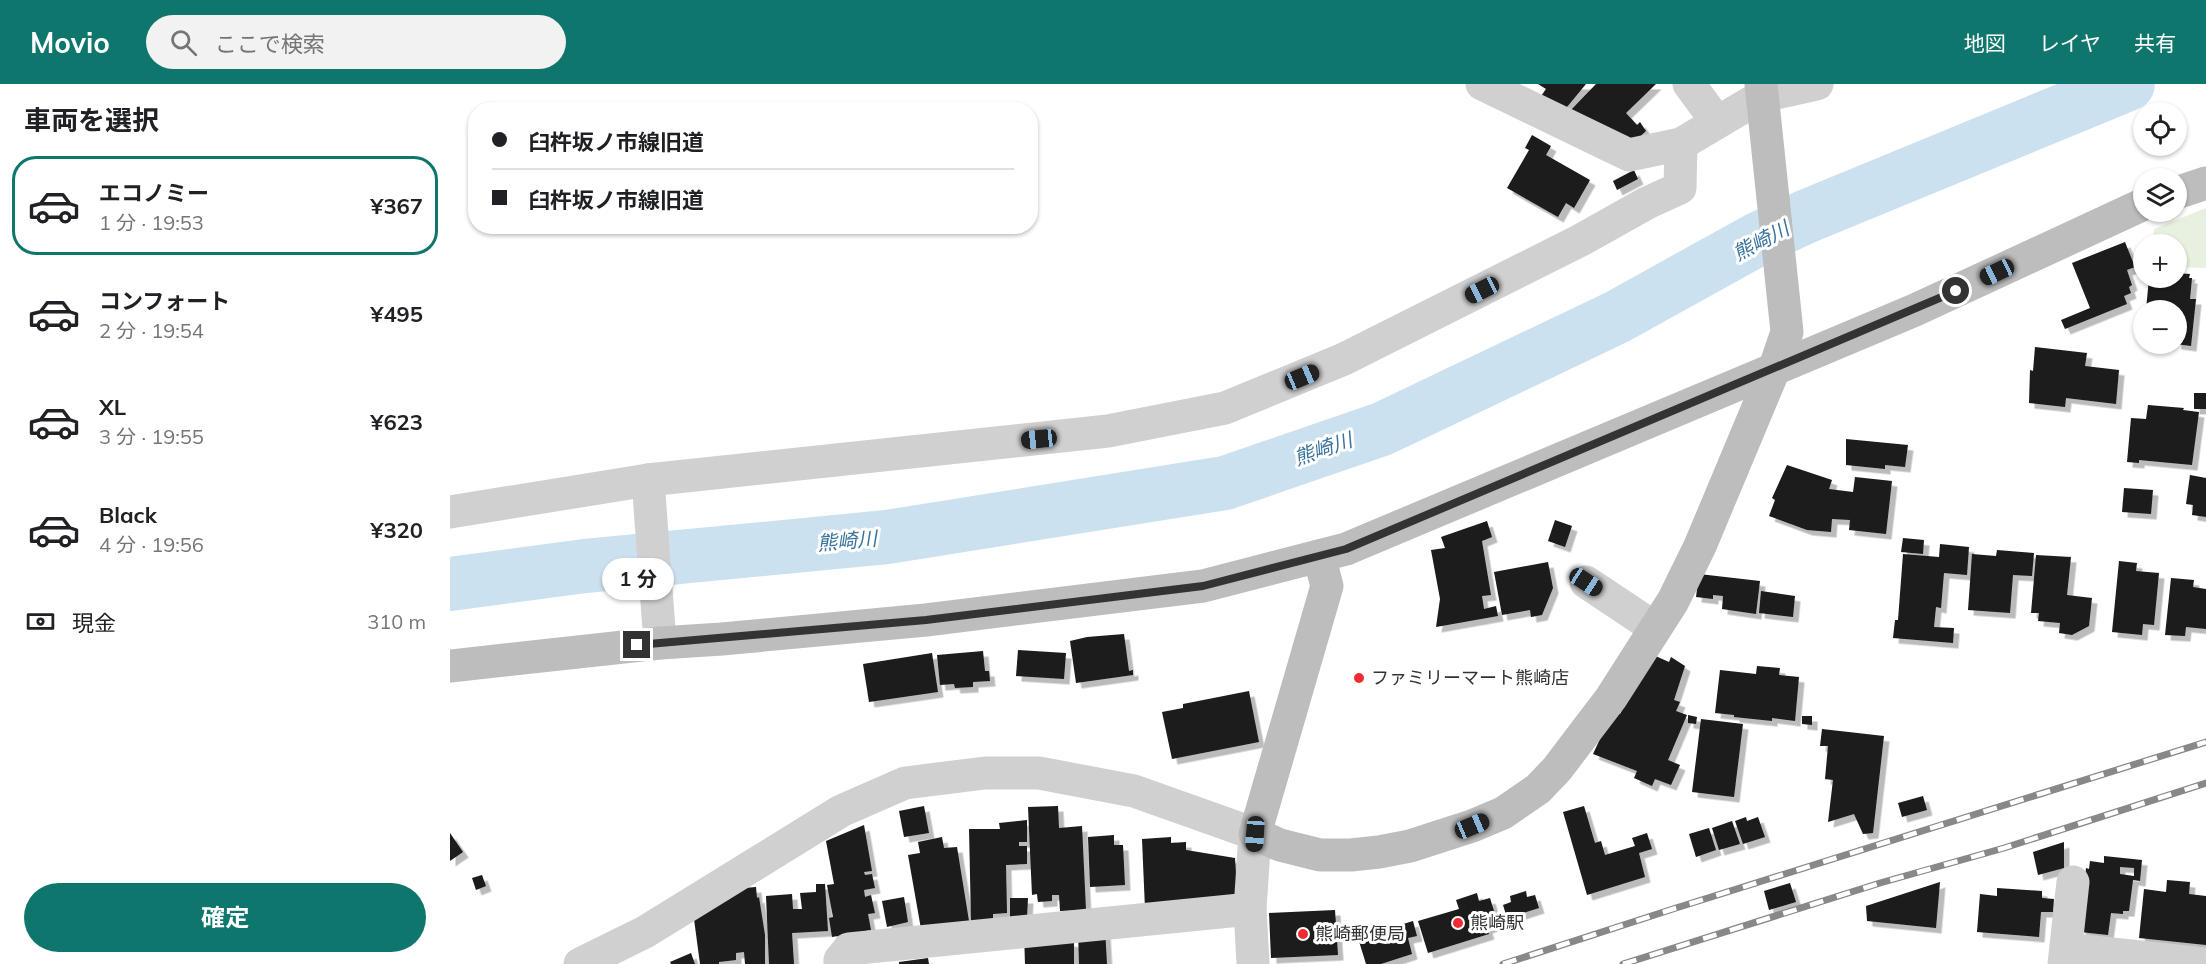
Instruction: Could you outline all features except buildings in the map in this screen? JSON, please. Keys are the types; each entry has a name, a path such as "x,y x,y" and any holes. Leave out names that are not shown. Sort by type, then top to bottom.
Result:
{"street":[{"path":"1482,84 1629,155 1681,144 1762,90 1817,84"},
{"path":"1689,84 1717,122"},
{"path":"580,964 645,932 841,811 905,783 985,773 1039,773 1134,791 1280,845 1320,855 1351,855 1410,846 1472,826 1503,813 1538,789 1557,769 1611,698 1649,624 1673,601 1700,546 1775,367 1786,332 1762,90"},
{"path":"450,512 648,484 1108,431 1225,408 1344,359 1680,188 1681,144"},
{"path":"2187,189 2206,183"},
{"path":"450,666 659,634 722,639 926,620 1203,586 1346,549 1915,309 2133,209"},
{"path":"648,484 659,634"},
{"path":"1253,964 1250,909 1255,834 1326,586 1319,556"},
{"path":"1586,582 1649,624"},
{"path":"2073,882 2065,956 2206,964"},
{"path":"840,964 840,960 849,949 1250,909"}],"green space":[{"path":"2206,208 2206,268 2187,267 2187,234 2153,234 2154,229 2171,222 2187,222 2187,216"}],"waterway":[{"name":"熊崎川","path":"450,584 585,566 887,537 1225,483 1382,429 1617,317 1756,240 1805,217 2128,84"}],"railway":[{"path":"1503,964 2206,742"},
{"path":"1623,964 1880,883 2004,848 2206,783"}],"place":[{"name":"ファミリーマート熊崎店","path":"1359,678"},
{"name":"熊崎駅","path":"1458,923"},
{"name":"熊崎郵便局","path":"1303,934"}],"route":[{"path":"637,645 926,620 1203,586 1346,549 1956,291"}]}
